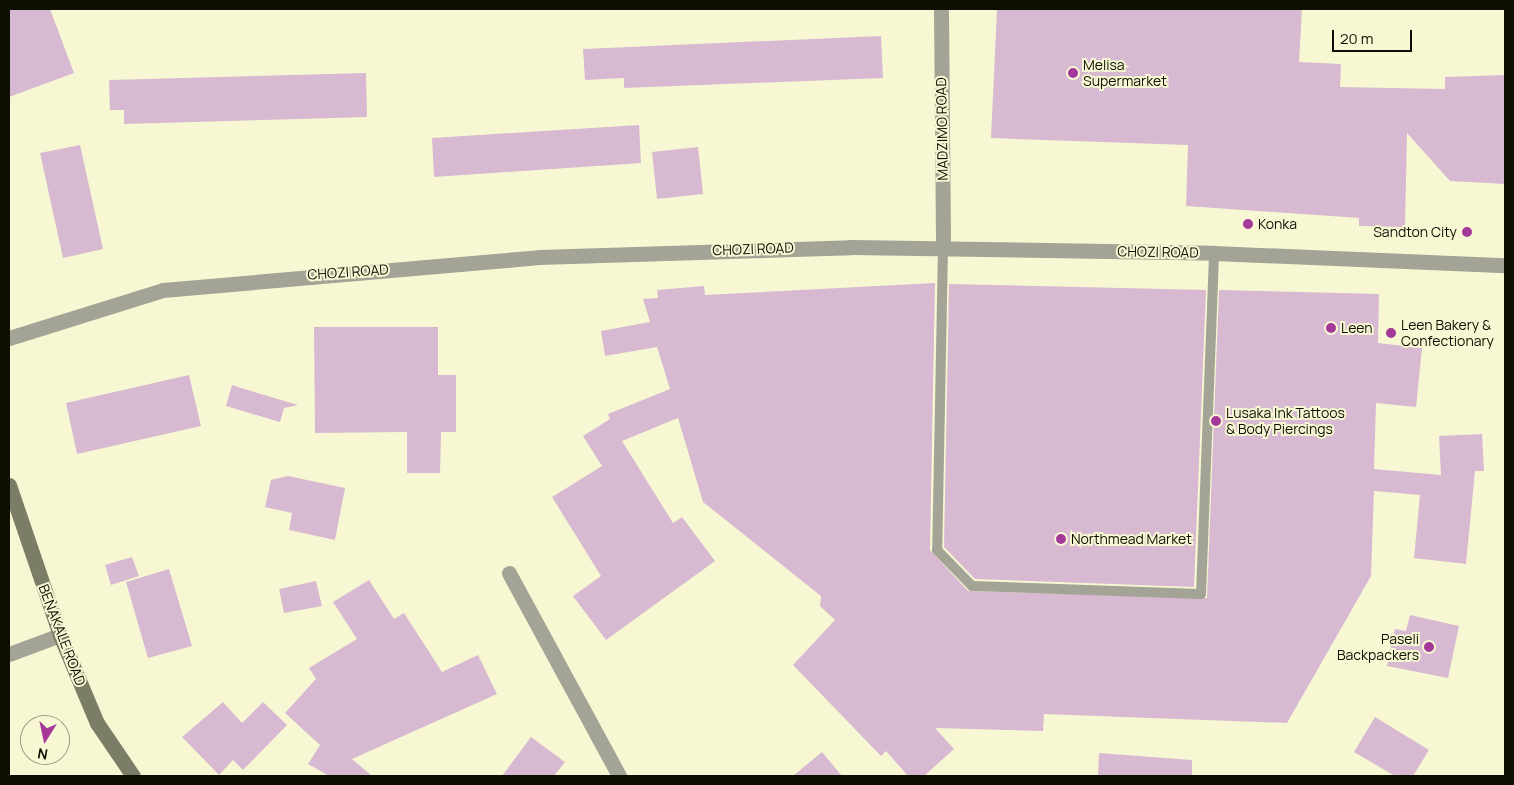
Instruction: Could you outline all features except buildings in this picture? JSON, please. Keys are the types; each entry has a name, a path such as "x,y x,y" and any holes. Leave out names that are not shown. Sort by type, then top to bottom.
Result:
{"street":[{"name":"MADZIMO ROAD","path":"941,9 943,248"},
{"name":"CHOZI ROAD","path":"9,338 164,290 264,278 539,257 781,248 943,248 1214,252 1505,265"},
{"name":"BENAKALE ROAD","path":"9,485 60,635 106,742 133,776"},
{"path":"509,573 619,776"},
{"path":"9,654 60,635"}],"lane":[{"path":"943,248 937,550 972,586 1202,594 1214,252"}],"place":[{"name":"Melisa Supermarket","path":"1073,73"},
{"name":"Konka","path":"1248,224"},
{"name":"Sandton City","path":"1467,232"},
{"name":"Leen","path":"1331,328"},
{"name":"Leen Bakery & Confectionary","path":"1391,333"},
{"name":"Lusaka Ink Tattoos & Body Piercings","path":"1216,421"},
{"name":"Northmead Market","path":"1061,539"},
{"name":"Paseli Backpackers","path":"1429,647"}]}
